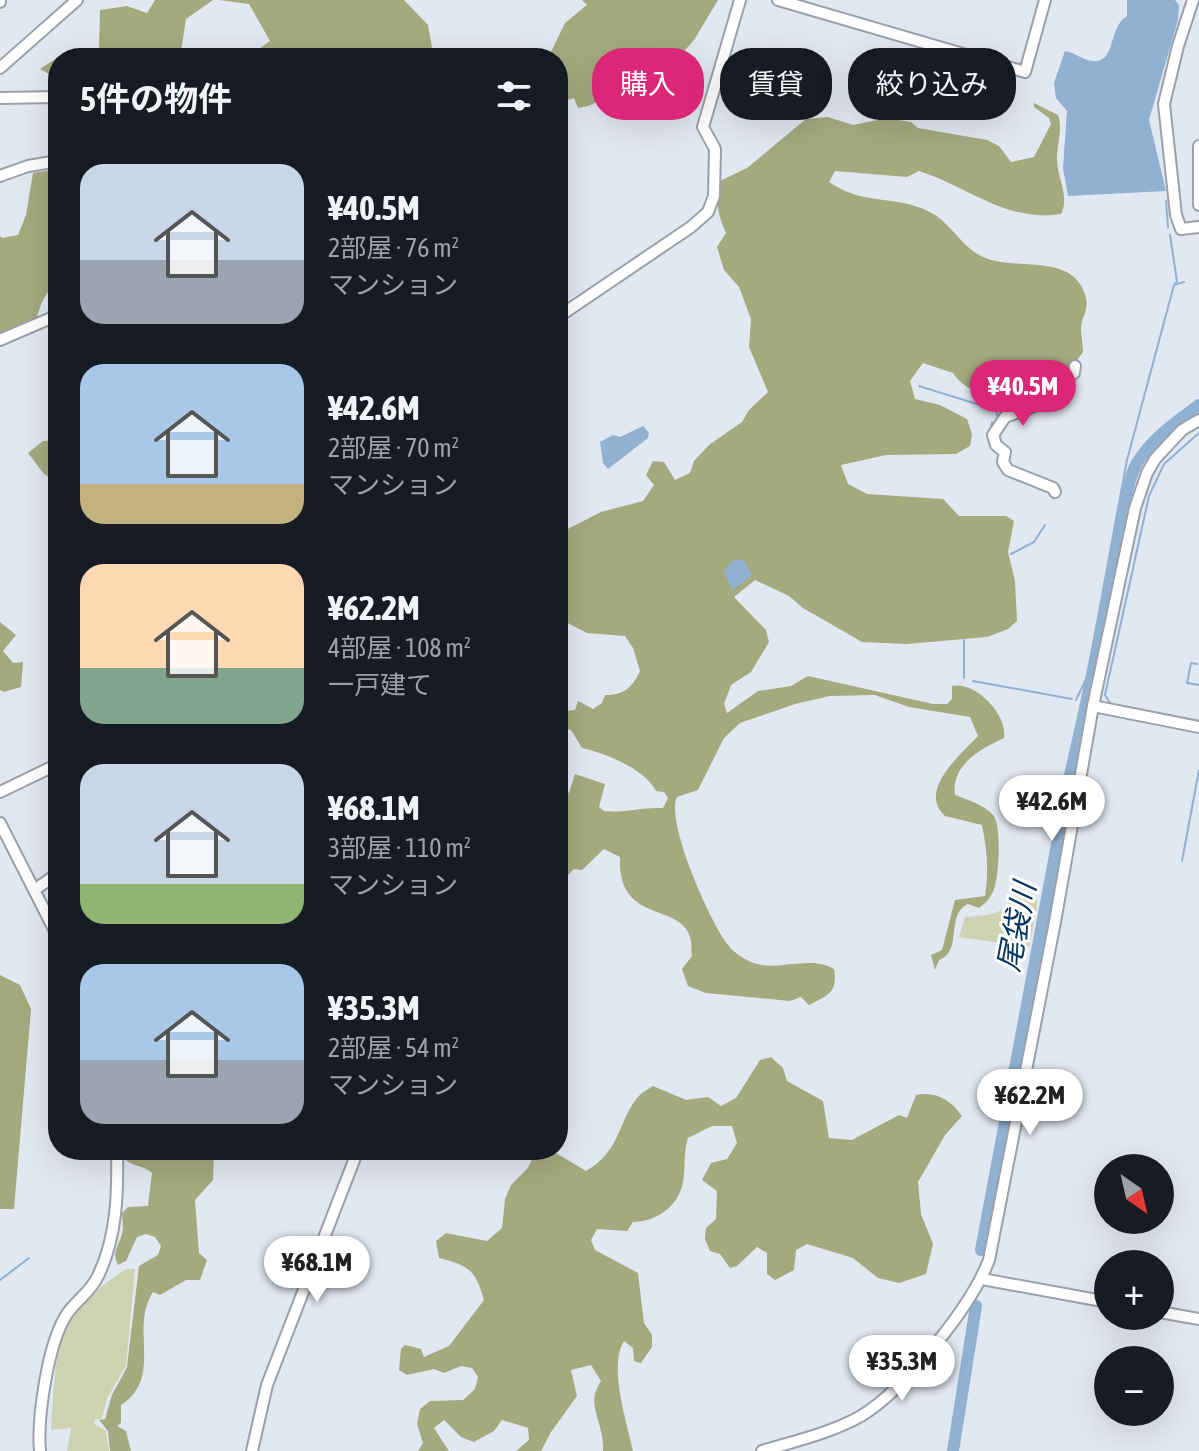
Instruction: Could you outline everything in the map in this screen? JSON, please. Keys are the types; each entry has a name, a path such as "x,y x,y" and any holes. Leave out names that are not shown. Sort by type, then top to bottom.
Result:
{"street":[{"path":"0,68 77,0"},
{"path":"568,310 691,227 708,212 714,196 715,149 703,127 740,0"},
{"path":"778,0 1025,72 1045,0"},
{"path":"1193,0 1168,84 1164,118 1176,215 1181,229 1199,227"},
{"path":"0,98 48,97"},
{"path":"1199,146 1199,205"},
{"path":"0,176 48,163"},
{"path":"0,340 48,319"},
{"path":"1055,492 1053,488 1008,470 1003,462 1005,452 996,445 993,435 1005,417 1040,404 1058,383 1074,373 1075,366"},
{"path":"762,1451 837,1427 863,1414 914,1366 960,1314 982,1279 989,1260 1055,922 1093,706 1135,508 1147,473 1167,444 1199,420"},
{"path":"1093,706 1199,727"},
{"path":"0,792 48,769"},
{"path":"0,823 48,915"},
{"path":"36,889 48,880"},
{"path":"40,1451 42,1402 60,1328 70,1309 92,1287 99,1274 116,1211 117,1160"},
{"path":"252,1451 271,1373 354,1160"},
{"path":"982,1279 1094,1299"},
{"path":"1174,1315 1199,1319"}],"green space":[{"path":"155,0 213,0 186,19 182,48 99,48 100,10 127,6 147,13"},
{"path":"219,0 404,0 428,25 432,48 260,48 270,41 249,4"},
{"path":"582,0 718,0 687,48 592,48 592,104 578,108 574,98 568,100 568,48 553,48 565,23 587,5"},
{"path":"1034,103 1058,115 1057,159 1064,194 1061,214 1041,215 1005,208 919,171 907,177 835,171 829,182 867,198 904,203 928,211 979,255 1069,273 1079,283 1086,298 1081,328 1083,352 1064,378 1048,384 1041,397 981,393 970,389 953,373 923,363 910,381 915,399 940,405 967,419 972,434 970,446 956,454 886,455 841,465 848,484 867,494 943,499 959,516 1006,516 1014,521 1008,552 1015,581 1017,621 1008,629 987,637 907,644 862,642 803,608 789,596 755,580 734,597 766,630 769,642 751,672 731,685 724,704 727,713 758,691 791,686 808,676 933,704 947,704 952,699 952,686 961,686 980,694 1001,719 1004,738 977,753 962,767 955,784 955,795 985,808 996,821 999,851 994,889 979,908 968,904 961,909 950,949 939,960 935,970 931,955 942,950 955,900 985,896 987,860 982,825 945,816 938,806 936,795 945,773 978,736 970,717 909,707 875,695 830,696 795,704 740,723 724,738 698,790 677,797 675,809 683,849 692,873 721,935 731,948 759,964 824,965 834,969 833,988 826,996 809,1005 801,997 790,1001 706,993 688,986 682,969 692,956 690,937 684,926 638,903 628,893 622,879 620,857 604,849 582,870 574,869 568,875 568,792 575,774 605,784 599,807 604,811 663,808 668,798 664,792 656,791 634,769 582,748 568,729 568,711 575,710 578,701 593,709 602,703 605,695 627,689 640,671 633,648 625,636 587,633 568,623 568,529 601,512 643,501 654,485 646,475 653,461 664,462 675,480 690,473 694,461 709,445 742,422 749,410 768,392 749,347 751,319 739,287 724,270 717,247 726,233 718,207 720,181 747,168 805,120 832,118 853,125 877,120 911,122 918,128 987,140 999,146 1011,162 1034,157 1051,124 1049,118 1034,107"},
{"path":"48,171 48,293 33,327 0,337 0,236 18,235 26,215 33,173"},
{"path":"48,441 48,477 28,453"},
{"path":"0,622 16,635 3,651 13,663 23,662 21,687 4,692 0,690"},
{"path":"1012,895 1038,900 1029,947 959,937 965,917 1000,911"},
{"path":"0,975 20,985 31,1009 14,1209 0,1209"},
{"path":"771,1057 783,1068 787,1081 823,1101 829,1138 852,1140 899,1115 907,1118 916,1095 930,1094 942,1098 962,1116 945,1135 918,1182 921,1214 933,1244 926,1274 899,1283 878,1278 853,1258 807,1244 796,1250 794,1270 775,1280 767,1274 767,1253 757,1247 737,1266 730,1268 720,1254 710,1251 705,1239 706,1228 716,1219 717,1191 702,1180 711,1163 727,1159 737,1143 732,1126 712,1126 688,1138 681,1191 665,1211 650,1219 633,1222 627,1231 597,1229 591,1240 595,1250 638,1273 644,1323 652,1335 652,1347 641,1363 634,1361 633,1348 624,1341 620,1352 618,1379 633,1451 603,1451 594,1398 601,1381 591,1365 571,1370 577,1396 541,1451 516,1451 529,1440 528,1428 502,1420 494,1431 474,1442 461,1437 444,1420 434,1428 449,1451 418,1451 423,1443 417,1424 420,1409 430,1401 463,1400 475,1389 478,1377 472,1368 461,1366 444,1373 434,1369 407,1375 399,1370 401,1349 405,1345 421,1349 424,1357 449,1346 484,1300 469,1270 439,1258 436,1241 446,1233 487,1241 502,1228 505,1199 511,1185 532,1160 568,1160 586,1171 606,1155 631,1107 649,1088 653,1086 686,1100 708,1097 721,1106 736,1098 760,1060"},
{"path":"126,1160 214,1160 213,1180 195,1200 199,1253 207,1260 200,1280 186,1280 160,1295 153,1292 146,1306 141,1381 134,1394 121,1405 121,1423 117,1426 126,1431 131,1451 110,1451 108,1431 99,1420 105,1419 112,1395 127,1367 139,1266 158,1255 161,1246 155,1237 146,1234 137,1237 126,1261 118,1265 116,1260 115,1253 123,1232 122,1213 128,1207 148,1206 152,1173"},
{"path":"126,1269 135,1269 126,1366 107,1398 102,1418 95,1420 94,1424 106,1431 109,1451 67,1451 71,1428 51,1430 55,1377 63,1337 84,1303"}],"water":[{"path":"1127,0 1175,0 1179,5 1178,20 1149,120 1166,191 1068,196 1063,168 1067,111 1056,98 1054,83 1065,51 1092,61 1107,55 1117,28 1127,16"},
{"path":"643,426 649,433 648,438 608,469 603,463 600,442"},
{"path":"743,559 752,575 733,590 723,572 732,561"}],"waterway":[{"path":"1166,201 1168,227"},
{"path":"1170,235 1175,284"},
{"path":"1076,700 1087,677 1127,460 1174,285 1184,282"},
{"path":"919,386 996,410 997,415"},
{"name":"尾袋川","path":"981,1250 1070,775 1129,483 1137,463 1150,446 1199,405"},
{"path":"990,433 992,422"},
{"path":"1112,706 1105,695 1149,496 1164,464 1199,433"},
{"path":"1011,554 1034,542 1045,525"},
{"path":"964,640 964,678"},
{"path":"1197,664 1191,663 1187,683 1199,685"},
{"path":"973,681 1072,699"},
{"name":"尾袋川","path":"1082,701 1087,702"},
{"path":"1182,861 1199,770"},
{"path":"0,1280 29,1258"},
{"name":"尾袋川","path":"953,1451 976,1306"}]}
